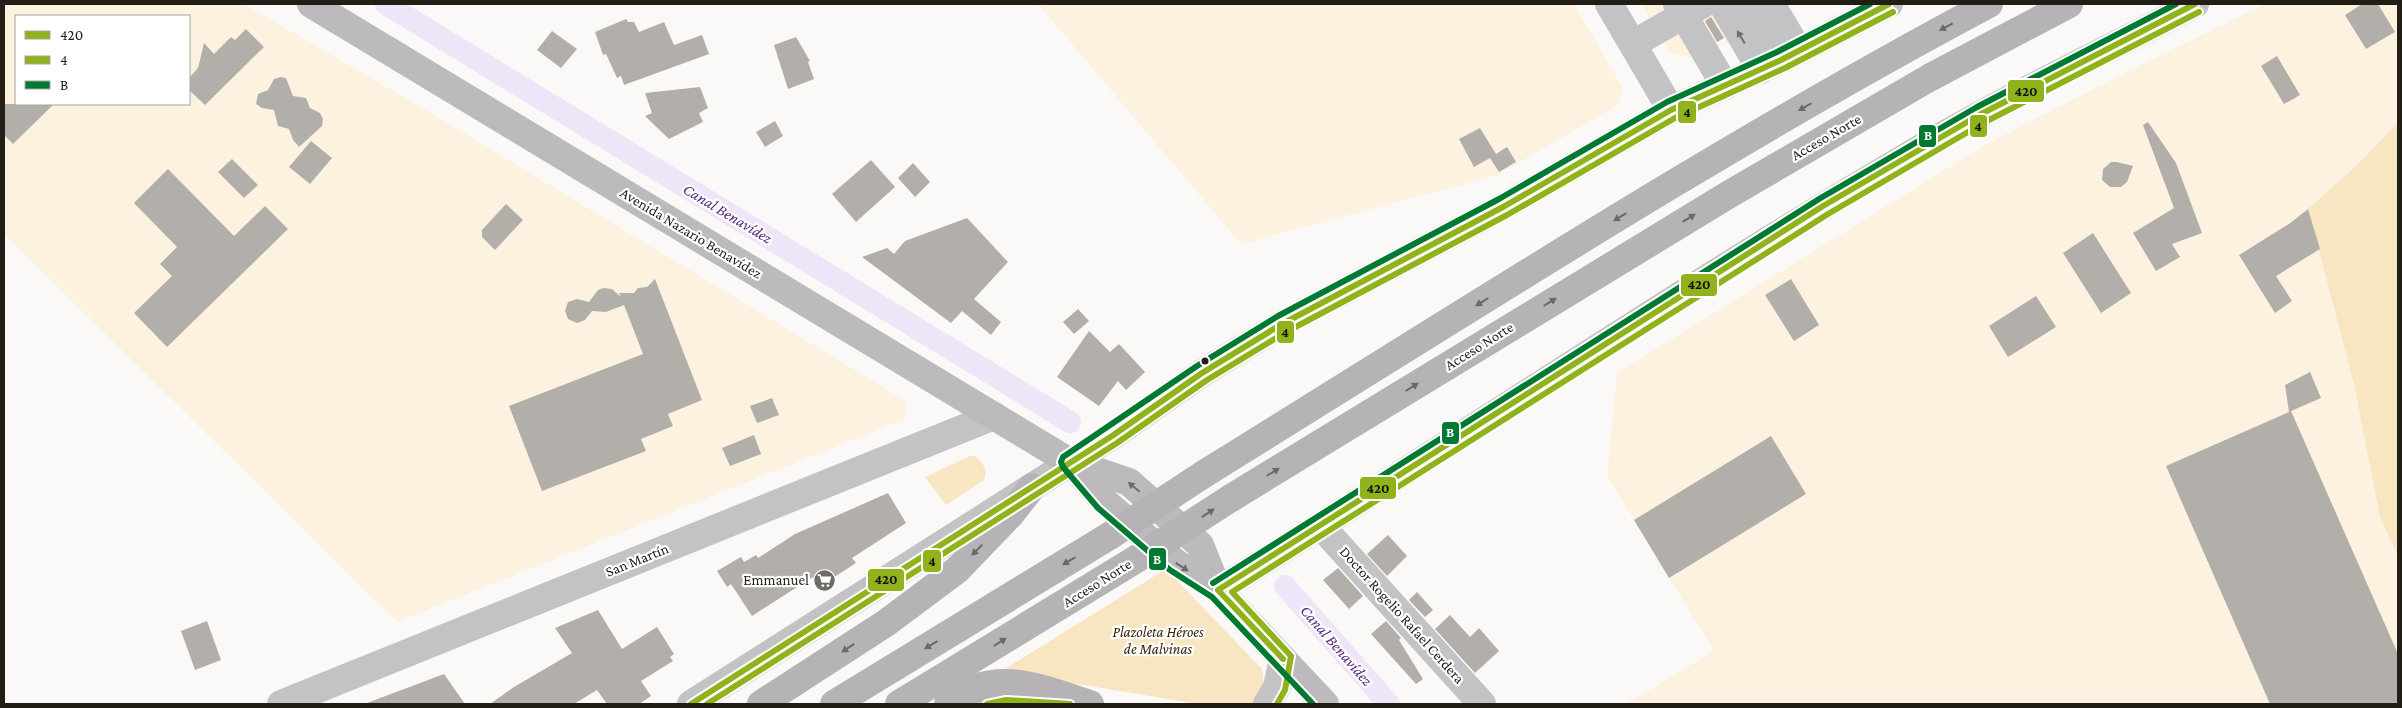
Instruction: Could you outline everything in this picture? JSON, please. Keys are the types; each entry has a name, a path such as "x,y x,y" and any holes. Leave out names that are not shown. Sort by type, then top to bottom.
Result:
{"highway":[{"path":"834,704 1111,535 1204,474 1703,167 1910,46 1989,4"},
{"name":"Acceso Norte","path":"899,704 1728,194 1929,78 2069,4"},
{"path":"760,704 886,623 950,576 1010,515 1032,487"},
{"path":"948,704 975,688 1005,684 1027,685 1090,704"}],"main road":[{"name":"Avenida Nazario Benavídez","path":"311,4 1070,462 1104,502 1176,563 1218,590 1325,704"}],"street":[{"path":"1609,4 1671,110"},
{"path":"1748,4 1761,69"},
{"path":"1761,69 1771,4"},
{"path":"691,704 1032,487 1202,373 1282,324 1503,207 1671,110 1761,69 1889,4"},
{"path":"1218,590 1707,278 1905,158 1986,111 2195,4"},
{"path":"1633,44 1690,8"},
{"path":"1690,8 1761,69"},
{"path":"1690,8 1761,69"},
{"name":"San Martín","path":"281,704 994,416"},
{"name":"Doctor Rogelio Rafael Cerdera","path":"1321,526 1482,704"},
{"path":"1266,704 1277,687 1283,659"},
{"path":"987,704 1006,700 1070,704"}],"shaded area":[{"path":"4,4 244,4 416,104 906,401 905,419 397,622 4,234"},
{"path":"1038,4 1574,4 1623,88 1618,105 1498,175 1241,244"},
{"path":"1641,4 1784,4 1689,58 1669,52"},
{"path":"2266,4 2398,4 2398,122 2361,161 2308,209 2354,384 2380,517 2398,556 2398,704 1626,704 1714,651 1607,476 1617,373 1985,145 2142,64"}],"green space":[{"path":"2398,122 2398,556 2380,517 2354,384 2308,209 2361,161"},
{"path":"970,456 975,456 982,464 985,470 984,480 946,505 925,477"},
{"name":"Plazoleta Héroes de Malvinas","path":"1166,569 1262,669 1262,688 1259,697 1253,704 1198,704 1072,683 992,677"}],"building":[{"path":"2362,4 2378,4 2395,32 2366,49 2345,15"},
{"path":"1711,17 1724,38 1717,42 1705,21"},
{"path":"626,19 628,22 634,22 639,32 664,22 674,45 702,35 709,54 624,85 621,76 617,78 606,54 603,55 595,32"},
{"path":"246,29 264,47 205,105 190,91 190,77 198,68 204,43 214,54 231,37 235,40"},
{"path":"552,31 577,49 561,68 537,50"},
{"path":"796,37 810,61 808,62 814,79 788,89 774,45"},
{"path":"2277,56 2300,95 2284,104 2261,66"},
{"path":"286,78 293,96 306,98 310,108 320,113 323,119 322,126 299,147 293,140 289,129 278,126 274,110 262,108 256,104 258,94 268,90 274,79"},
{"path":"700,87 708,108 699,113 703,122 669,139 645,116 652,113 645,93"},
{"path":"4,104 53,105 13,144 4,135"},
{"path":"775,121 783,136 765,147 756,132"},
{"path":"2148,122 2176,163 2202,233 2172,244 2180,257 2156,271 2133,233 2174,208 2143,125"},
{"path":"1480,128 1496,154 1507,147 1516,162 1499,172 1490,158 1474,167 1459,139"},
{"path":"311,141 332,158 310,184 289,167"},
{"path":"232,159 258,185 244,198 218,172"},
{"path":"871,160 895,187 856,222 832,194"},
{"path":"2111,162 2133,166 2127,182 2121,187 2110,187 2102,180 2103,169"},
{"path":"913,163 930,182 915,197 898,178"},
{"path":"168,169 234,236 265,206 288,229 167,347 134,313 172,276 160,264 177,247 134,203"},
{"path":"506,204 523,220 495,250 482,237 482,230"},
{"path":"2308,209 2320,249 2276,276 2292,301 2275,313 2239,255 2289,224"},
{"path":"967,218 1008,262 974,299 1001,322 991,335 962,311 951,323 862,257 887,248 894,254 905,241"},
{"path":"2093,233 2131,293 2101,313 2063,253"},
{"path":"655,279 702,400 668,414 673,426 641,439 646,451 542,491 509,406 643,354 624,305 606,312 592,311 585,320 577,323 568,319 565,311 568,302 577,299 589,302 598,290 603,288 612,289 621,297 619,293 634,293 638,288 647,287"},
{"path":"1791,279 1819,325 1794,341 1765,295"},
{"path":"2036,296 2056,327 2008,357 1989,326"},
{"path":"1078,309 1089,321 1074,334 1063,322"},
{"path":"1089,331 1110,352 1119,344 1145,372 1126,390 1118,381 1099,406 1057,377"},
{"path":"2310,372 2321,398 2291,411 2398,654 2398,704 2270,704 2166,466 2289,412 2285,385"},
{"path":"772,398 779,415 757,423 750,406"},
{"path":"754,435 761,454 730,466 722,448"},
{"path":"1771,436 1806,494 1669,578 1634,520"},
{"path":"888,493 906,523 852,558 856,563 819,587 813,577 752,616 731,584 727,587 717,571 741,557 744,562 756,555 758,558 795,534"},
{"path":"1388,535 1407,556 1387,576 1367,554"},
{"path":"1338,568 1363,596 1349,609 1323,580"},
{"path":"1417,592 1433,610 1425,617 1409,600"},
{"path":"598,610 622,649 657,627 674,654 670,657 673,661 641,681 651,696 639,704 607,704 597,690 574,704 490,704 514,687 572,653 555,628"},
{"path":"1450,615 1470,637 1479,628 1499,651 1475,673 1435,629"},
{"path":"207,621 221,660 195,670 181,631"},
{"path":"1386,621 1401,638 1399,640 1423,679 1416,684 1371,634"},
{"path":"444,674 465,704 367,703"}],"waterway":[{"name":"Canal Benavídez","path":"386,4 1070,422"},
{"name":"Canal Benavídez","path":"1285,586 1389,704"}],"transit line":[{"name":"B","path":"1313,704 1212,597 1170,570 1098,508 1063,467 1061,462 1063,457 1197,366 1278,316 1499,199 1667,102 1777,52 1870,4"},
{"name":"420","path":"691,704 1112,436 1202,373 1282,324 1503,207 1671,110 1781,60 1889,4"},
{"name":"B","path":"1213,583 1819,199 1977,107 2176,4"},
{"name":"420","path":"1218,590 1823,206 1981,114 2195,4"},
{"name":"4","path":"707,704 1117,443 1207,380 1286,332 1507,215 1675,118 1785,68 1893,12"},
{"name":"4","path":"1277,704 1285,690 1291,656 1232,592 1828,214 1985,122 2199,12"},
{"name":"420","path":"1218,590 1283,659"},
{"name":"420","path":"987,704 1006,700 1070,704"}],"place":[{"name":"Emmanuel","path":"825,580"}]}
